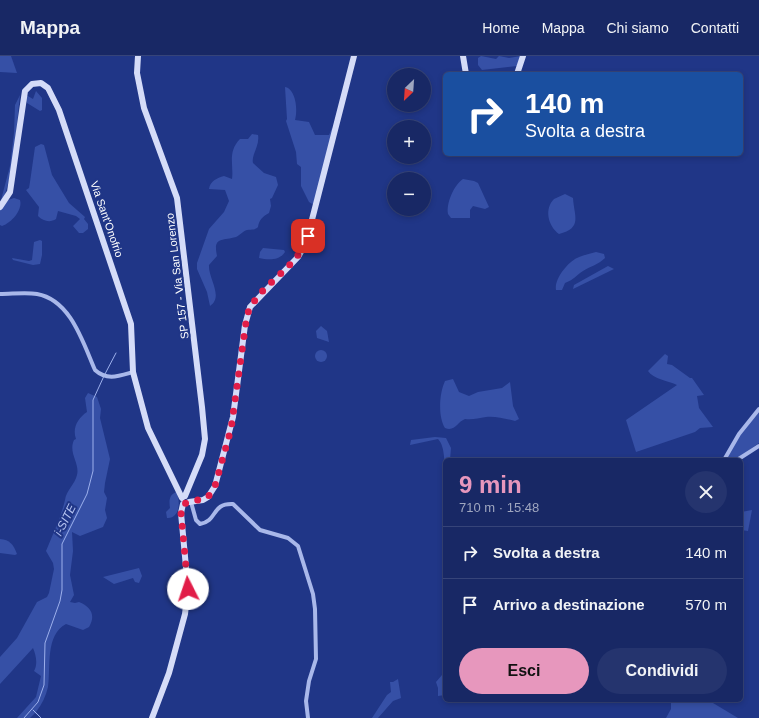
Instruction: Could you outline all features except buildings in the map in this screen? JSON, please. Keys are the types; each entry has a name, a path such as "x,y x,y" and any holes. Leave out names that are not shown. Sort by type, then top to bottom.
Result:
{"street":[{"name":"SP 157 - Via San Lorenzo","path":"138,56 137,73 144,108 177,198 205,439 202,455 181,513 187,595 185,614 169,673 152,718"},
{"path":"308,718 306,701 309,681 316,659 315,609 313,594 298,546 288,538 260,530 233,504 224,503 210,520 200,524 196,520 186,500 208,497 215,486 233,417 245,325 250,307 293,262 306,244 354,56"},
{"path":"463,56 466,72"},
{"path":"518,72 523,56"},
{"name":"Via Sant'Onofrio","path":"0,207 10,192 22,99 25,91 32,84 41,83 48,88 59,110 121,294 130,324 133,372 148,428 186,500"},
{"path":"0,294 37,294 50,298 60,305 70,318 98,374 112,378 133,372"},
{"path":"725,458 739,434 759,409"},
{"path":"740,458 759,446"}],"shaded area":[{"path":"0,56 11,56 17,73 0,72"},
{"path":"481,56 496,59 499,56 509,58 521,56 517,66 482,70 478,65 478,58"},
{"path":"285,87 292,92 294,96 296,106 295,120 309,122 315,135 329,135 332,128 335,130 314,205 309,202 301,186 301,167 297,164 296,152 286,121"},
{"path":"36,91 42,98 42,110 40,111 27,103 25,98 26,95 33,99"},
{"path":"20,95 11,169 8,184 0,204 10,166 14,133 15,105"},
{"path":"252,134 258,135 253,163 264,173 276,177 278,185 272,198 270,199 271,206 269,213 262,218 257,228 248,230 236,237 222,240 217,243 217,256 209,265 209,270 216,292 216,298 210,306 207,292 197,269 197,263 209,229 224,212 229,201 225,190 209,189 214,180 224,176 232,179 232,154 236,144 240,139 248,139"},
{"path":"41,144 44,145 52,175 69,203 85,217 84,219 88,224 88,229 83,233 79,233 73,226 80,219 76,216 58,211 56,219 49,221 38,216 39,207 26,190 29,188 35,147"},
{"path":"463,179 478,183 489,207 485,209 473,206 470,210 470,218 451,218 448,214 449,200 457,185"},
{"path":"565,194 573,198 575,220 574,225 571,228 559,234 552,227 548,212 554,199"},
{"path":"14,198 20,200 20,208 16,216 2,226 0,225 0,209 8,200"},
{"path":"40,240 42,241 42,255 40,264 33,265 13,260 12,258 29,261 32,260 34,242"},
{"path":"263,248 284,250 285,252 277,258 259,258 260,252"},
{"path":"596,252 604,254 605,258 565,283 562,290 556,290 559,276 573,260"},
{"path":"608,266 614,269 573,289 574,285"},
{"path":"321,326 327,331 329,342 317,338 316,331"},
{"path":"321,350 325,352 327,356 325,360 321,362 317,360 315,356 317,352"},
{"path":"665,354 668,356 667,364 672,365 692,378 704,395 697,396 699,408 713,427 700,428 695,432 636,452 626,420 677,385 657,378 648,371"},
{"path":"453,379 459,392 469,396 478,392 502,388 510,382 513,406 519,419 515,421 486,417 465,419 454,428 445,428 440,412 441,392 445,381"},
{"path":"88,393 97,397 101,409 100,418 110,459 104,492 107,498 105,510 107,518 103,527 80,536 72,532 73,551 70,575 74,595 70,602 79,602 87,606 91,612 92,619 89,627 83,630 66,624 59,629 52,643 50,652 48,687 44,700 36,712 42,718 35,713 30,718 17,718 36,697 41,676 34,671 36,662 35,654 33,648 0,684 0,657 17,638 37,602 47,597 49,593 54,569 53,563 46,551 66,497 77,475 77,466 72,449 74,440 76,439 75,427 81,417 87,412 85,398"},
{"path":"759,412 759,443 738,458 726,458 740,434"},
{"path":"435,437 446,438 451,448 450,458 444,458 441,443 438,439 410,445 411,440"},
{"path":"176,492 179,500 177,512 175,515 167,518 166,512 170,508 170,498"},
{"path":"752,510 748,531 743,530 743,512"},
{"path":"0,539 11,543 17,554 0,553"},
{"path":"139,568 142,576 139,583 135,582 133,578 114,584 103,577"},
{"path":"442,675 443,695 438,696 436,682"},
{"path":"398,679 401,698 393,701 378,718 372,718 387,695 391,692 390,682"},
{"path":"671,702 711,702 738,718 666,718 671,709"}],"waterway":[{"name":"i-SITE","path":"105,374 116,353"},
{"name":"i-SITE","path":"24,718 38,702 44,685 45,643 60,601 62,590 62,544 87,494 93,471 93,400 104,376"},
{"path":"33,710 41,718"}],"route":[{"path":"188,589 181,513 183,504 203,500 213,492 231,429 247,315 254,301 298,257 306,244 308,236"}]}
